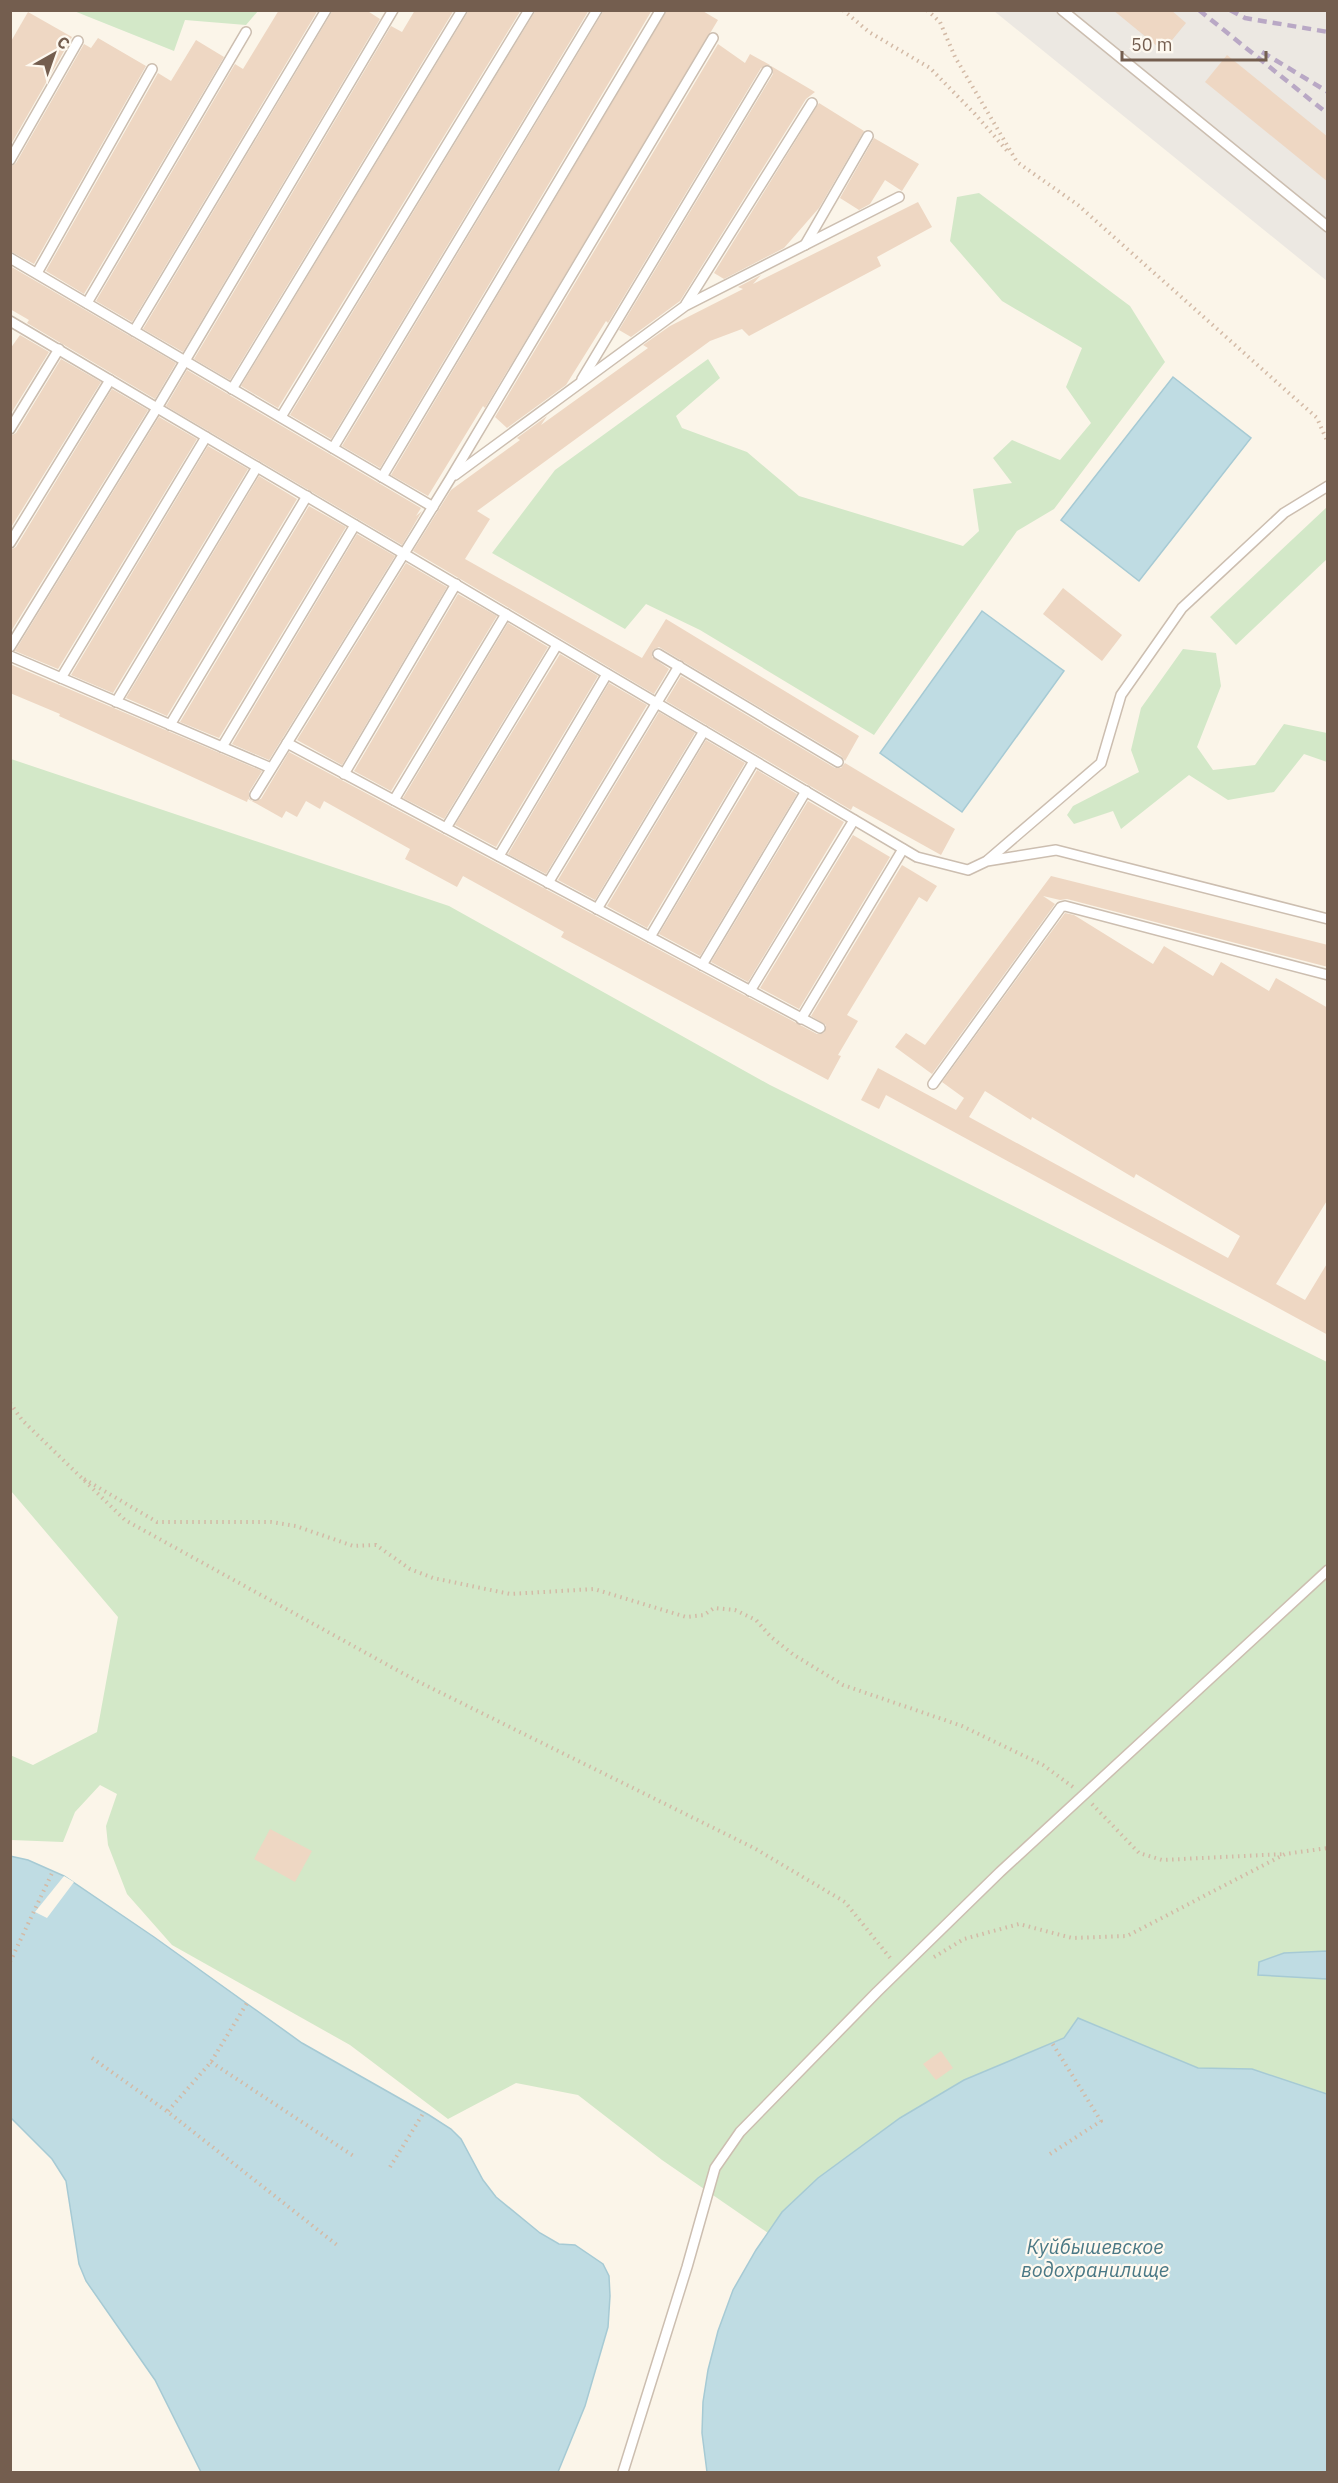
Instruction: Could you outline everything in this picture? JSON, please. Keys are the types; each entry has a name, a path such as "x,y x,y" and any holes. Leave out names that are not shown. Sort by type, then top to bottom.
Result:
{"lane":[{"path":"134,331 326,10"},
{"path":"10,647 157,408 393,10"},
{"path":"232,388 462,10"},
{"path":"281,417 529,10"},
{"path":"333,448 597,10"},
{"path":"1062,10 1328,227"},
{"path":"382,477 660,11"},
{"path":"87,303 246,32"},
{"path":"255,795 433,507 713,38"},
{"path":"10,160 78,41"},
{"path":"37,273 152,69"},
{"path":"579,384 767,71"},
{"path":"685,306 812,103"},
{"path":"805,245 868,136"},
{"path":"450,478 685,306 899,197"},
{"path":"10,258 433,507"},
{"path":"10,321 903,849 917,857 968,870 987,861 1101,764 1121,695 1182,608 1284,513 1328,486"},
{"path":"10,429 58,350"},
{"path":"10,543 110,380"},
{"path":"61,678 206,437"},
{"path":"116,702 257,467"},
{"path":"170,724 306,496"},
{"path":"222,747 355,525"},
{"path":"344,774 456,584"},
{"path":"394,800 506,614"},
{"path":"446,828 557,645"},
{"path":"658,654 838,762"},
{"path":"10,656 271,768"},
{"path":"548,883 679,666"},
{"path":"499,856 607,674"},
{"path":"597,909 704,731"},
{"path":"287,743 820,1028"},
{"path":"650,937 754,761"},
{"path":"702,965 806,791"},
{"path":"750,991 854,820"},
{"path":"801,1019 903,849"},
{"path":"987,861 1056,850 1328,919"},
{"path":"933,1084 1061,908 1065,906 1328,975"},
{"path":"622,2472 687,2268 715,2168 740,2132 900,1970 1084,1795 1328,1570"}],"path":[{"path":"843,10 869,32 930,68 1017,162 1078,205 1317,418 1328,443"},
{"path":"927,10 940,22 955,57 1017,162"},
{"path":"10,1403 22,1420 77,1476 125,1520 415,1680 754,1848 845,1902 900,1970"},
{"path":"77,1476 158,1522 271,1522 296,1526 353,1546 376,1545 410,1569 433,1578 510,1594 594,1589 686,1617 704,1615 714,1608 735,1610 756,1620 771,1637 794,1655 843,1685 962,1726 1043,1765 1084,1795 1139,1852 1162,1860 1285,1854 1328,1848"},
{"path":"924,1963 964,1939 1019,1924 1072,1938 1127,1936 1285,1854"},
{"path":"10,1962 53,1871"},
{"path":"168,2112 211,2062 247,2003"},
{"path":"1050,2154 1101,2121 1052,2043"},
{"path":"92,2058 168,2112 337,2245"},
{"path":"211,2062 355,2157"},
{"path":"390,2167 424,2112"}],"shaded area":[{"path":"994,11 1327,11 1327,281"}],"green space":[{"path":"74,11 258,11 246,25 185,20 174,51"},
{"path":"979,193 1130,306 1165,362 1054,509 1017,531 874,735 700,630 646,604 625,629 492,553 555,470 708,359 720,378 676,416 682,428 747,452 799,496 963,546 979,531 973,489 1012,483 993,458 1012,440 1060,460 1091,423 1066,387 1082,348 1002,301 950,241 957,197"},
{"path":"1327,507 1327,559 1236,645 1210,617"},
{"path":"1183,649 1216,653 1221,686 1197,747 1213,770 1255,765 1284,724 1327,733 1327,762 1304,754 1274,792 1228,800 1189,775 1121,829 1113,811 1074,824 1067,815 1073,806 1139,772 1131,750 1141,708"},
{"path":"11,759 449,906 770,1085 1327,1362 1327,1951 1284,1953 1259,1962 1258,1974 1327,1979 1327,2094 1252,2069 1198,2068 1078,2018 1064,2038 964,2080 900,2118 818,2178 782,2212 768,2233 662,2160 578,2095 516,2083 448,2119 350,2045 172,1945 127,1894 108,1845 106,1826 117,1794 100,1785 75,1812 63,1842 11,1840 10,1755 33,1765 97,1732 118,1617 11,1491"}],"water":[{"path":"1173,377 1251,438 1139,581 1061,520"},
{"path":"982,611 1064,671 962,812 880,753"},
{"path":"10,1856 28,1860 64,1876 302,2043 451,2129 461,2139 483,2180 496,2197 540,2233 559,2244 575,2245 603,2264 609,2276 608,2327 585,2406 558,2472 201,2472 155,2380 86,2281 79,2264 66,2181 52,2159 11,2118"},
{"path":"1327,1951 1327,1979 1258,1975 1259,1962 1284,1953"},
{"name":"Куйбышевское водохранилище","path":"1078,2018 1198,2068 1252,2069 1327,2094 1327,2472 707,2472 702,2433 703,2402 718,2331 733,2290 756,2250 782,2212 818,2178 900,2118 964,2080 1064,2038"}],"pier":[{"path":"64,1876 74,1882 47,1918 35,1912"}],"building":[{"path":"279,10 318,10 132,322 96,301 235,64 243,69"},
{"path":"333,10 366,10 380,19 183,352 143,329"},
{"path":"415,10 454,10 230,380 194,359 391,26 402,32"},
{"path":"469,10 521,10 278,408 241,386"},
{"path":"536,10 589,10 331,439 290,415"},
{"path":"604,10 652,10 380,468 342,446"},
{"path":"667,10 701,10 718,20 485,408 483,406 428,496 391,475"},
{"path":"1113,10 1171,10 1186,23 1163,51"},
{"path":"28,12 72,37 10,146 10,43"},
{"path":"98,38 146,66 34,264 10,251 10,167 16,163 84,44 91,48"},
{"path":"196,40 224,57 84,294 46,271 158,73 171,81"},
{"path":"718,44 745,63 750,54 770,65 761,68 608,323 606,321 566,385 507,428 495,417"},
{"path":"1227,55 1328,137 1328,182 1205,82"},
{"path":"771,66 815,92 806,99 680,301 631,337 619,330 773,74"},
{"path":"819,103 864,131 819,208 784,248 724,279 714,273"},
{"path":"874,138 919,164 902,191 885,180 870,204 859,210 840,198"},
{"path":"918,202 932,227 877,257 881,266 749,336 742,329 710,341 477,511 490,519 465,559 642,658 666,619 859,736 845,761 841,756 659,647 653,650 652,657 669,669 654,694 413,551 451,490 520,440 517,438 547,416 541,425 648,348 643,345 670,326 743,289 738,287 761,275 753,284"},
{"path":"10,266 176,363 155,399 27,323 29,320 10,309"},
{"path":"20,335 49,352 10,415 10,349"},
{"path":"61,359 101,382 10,529 10,436 16,433"},
{"path":"187,370 421,508 416,516 422,511 402,545 166,406"},
{"path":"112,389 148,410 10,633 10,550 16,547"},
{"path":"159,417 197,439 58,669 15,651"},
{"path":"208,446 248,469 113,693 71,675"},
{"path":"259,476 297,499 167,716 126,698"},
{"path":"309,506 346,527 219,738 180,722"},
{"path":"357,534 395,556 269,760 232,744"},
{"path":"406,563 447,587 342,765 297,740"},
{"path":"1063,588 1122,635 1102,661 1043,614"},
{"path":"458,594 497,616 391,791 354,771"},
{"path":"508,623 548,647 444,819 403,798"},
{"path":"560,654 598,676 496,847 455,825"},
{"path":"10,664 262,771 249,792 249,798 252,801 261,799 289,752 817,1034 824,1033 826,1025 811,1016 902,865 937,886 927,902 919,897 847,1015 858,1021 838,1055 841,1056 828,1080 561,937 564,932 463,876 457,887 405,859 410,849 324,801 320,809 306,801 297,817 286,811 282,818 248,799 247,802 59,716 60,714 10,693"},
{"path":"681,676 835,768 841,768 845,763 955,829 941,855 853,806 851,810 666,701"},
{"path":"609,683 647,705 546,874 508,854"},
{"path":"659,712 695,733 595,900 558,880"},
{"path":"706,740 745,763 647,928 607,906"},
{"path":"757,770 797,794 700,956 659,934"},
{"path":"808,801 844,822 748,982 711,962"},
{"path":"853,835 890,857 799,1009 760,988"},
{"path":"1051,876 1328,945 1328,967 1067,899 1060,900 1043,896 1055,904 932,1074 895,1047 906,1033 925,1045"},
{"path":"1065,913 1074,915 1153,964 1164,946 1213,976 1221,962 1269,991 1276,978 1328,1008 1328,1199 1276,1284 1305,1300 1328,1262 1328,1335 886,1095 879,1109 861,1100 878,1068 956,1110 964,1098 942,1082","holes":["985,1091 1031,1120 1032,1117 1134,1178 1136,1174 1240,1236 1228,1258 969,1117"]},
{"path":"270,1829 312,1851 295,1882 254,1859"},
{"path":"941,2051 953,2068 936,2080 923,2064"}],"railway":[{"path":"1199,10 1328,114"},
{"path":"1230,10 1245,18 1328,32"},
{"path":"1262,52 1328,92"}]}
